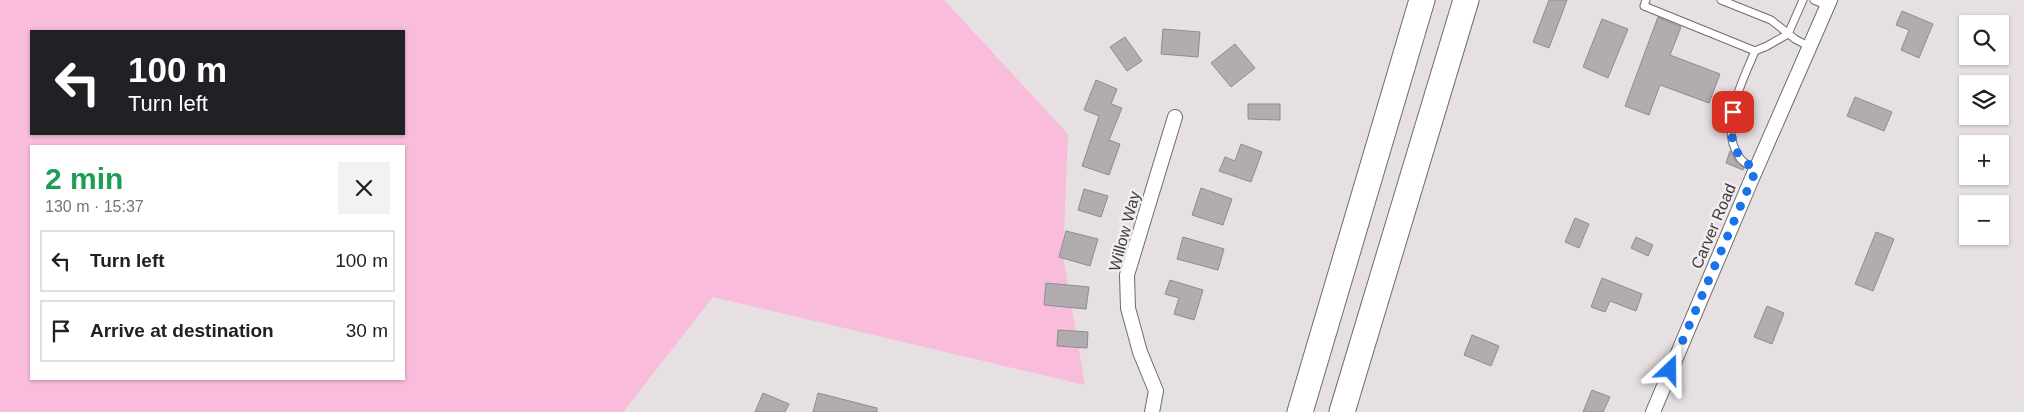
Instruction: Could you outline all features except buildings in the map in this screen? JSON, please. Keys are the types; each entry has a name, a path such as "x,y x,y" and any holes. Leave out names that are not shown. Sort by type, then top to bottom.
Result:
{"highway":[{"path":"1300,412 1422,0"},
{"path":"1342,412 1466,0"}],"street":[{"name":"Carver Road","path":"1653,412 1829,3"},
{"name":"Willow Way","path":"1152,412 1156,391 1140,352 1128,308 1127,275 1175,117"}],"lane":[{"path":"1646,0 1644,6 1755,50 1767,46 1788,34 1803,0"},
{"path":"1721,0 1771,20 1788,34 1811,47"},
{"path":"1814,0 1829,3"},
{"path":"1755,50 1733,112 1731,130 1734,146 1741,160 1756,170"}],"shaded area":[{"path":"0,0 944,0 1068,134 1063,256 1085,385 713,297 623,412 0,412"}],"route":[{"path":"1670,370 1756,170 1741,160 1734,146 1731,130 1733,112"}]}
